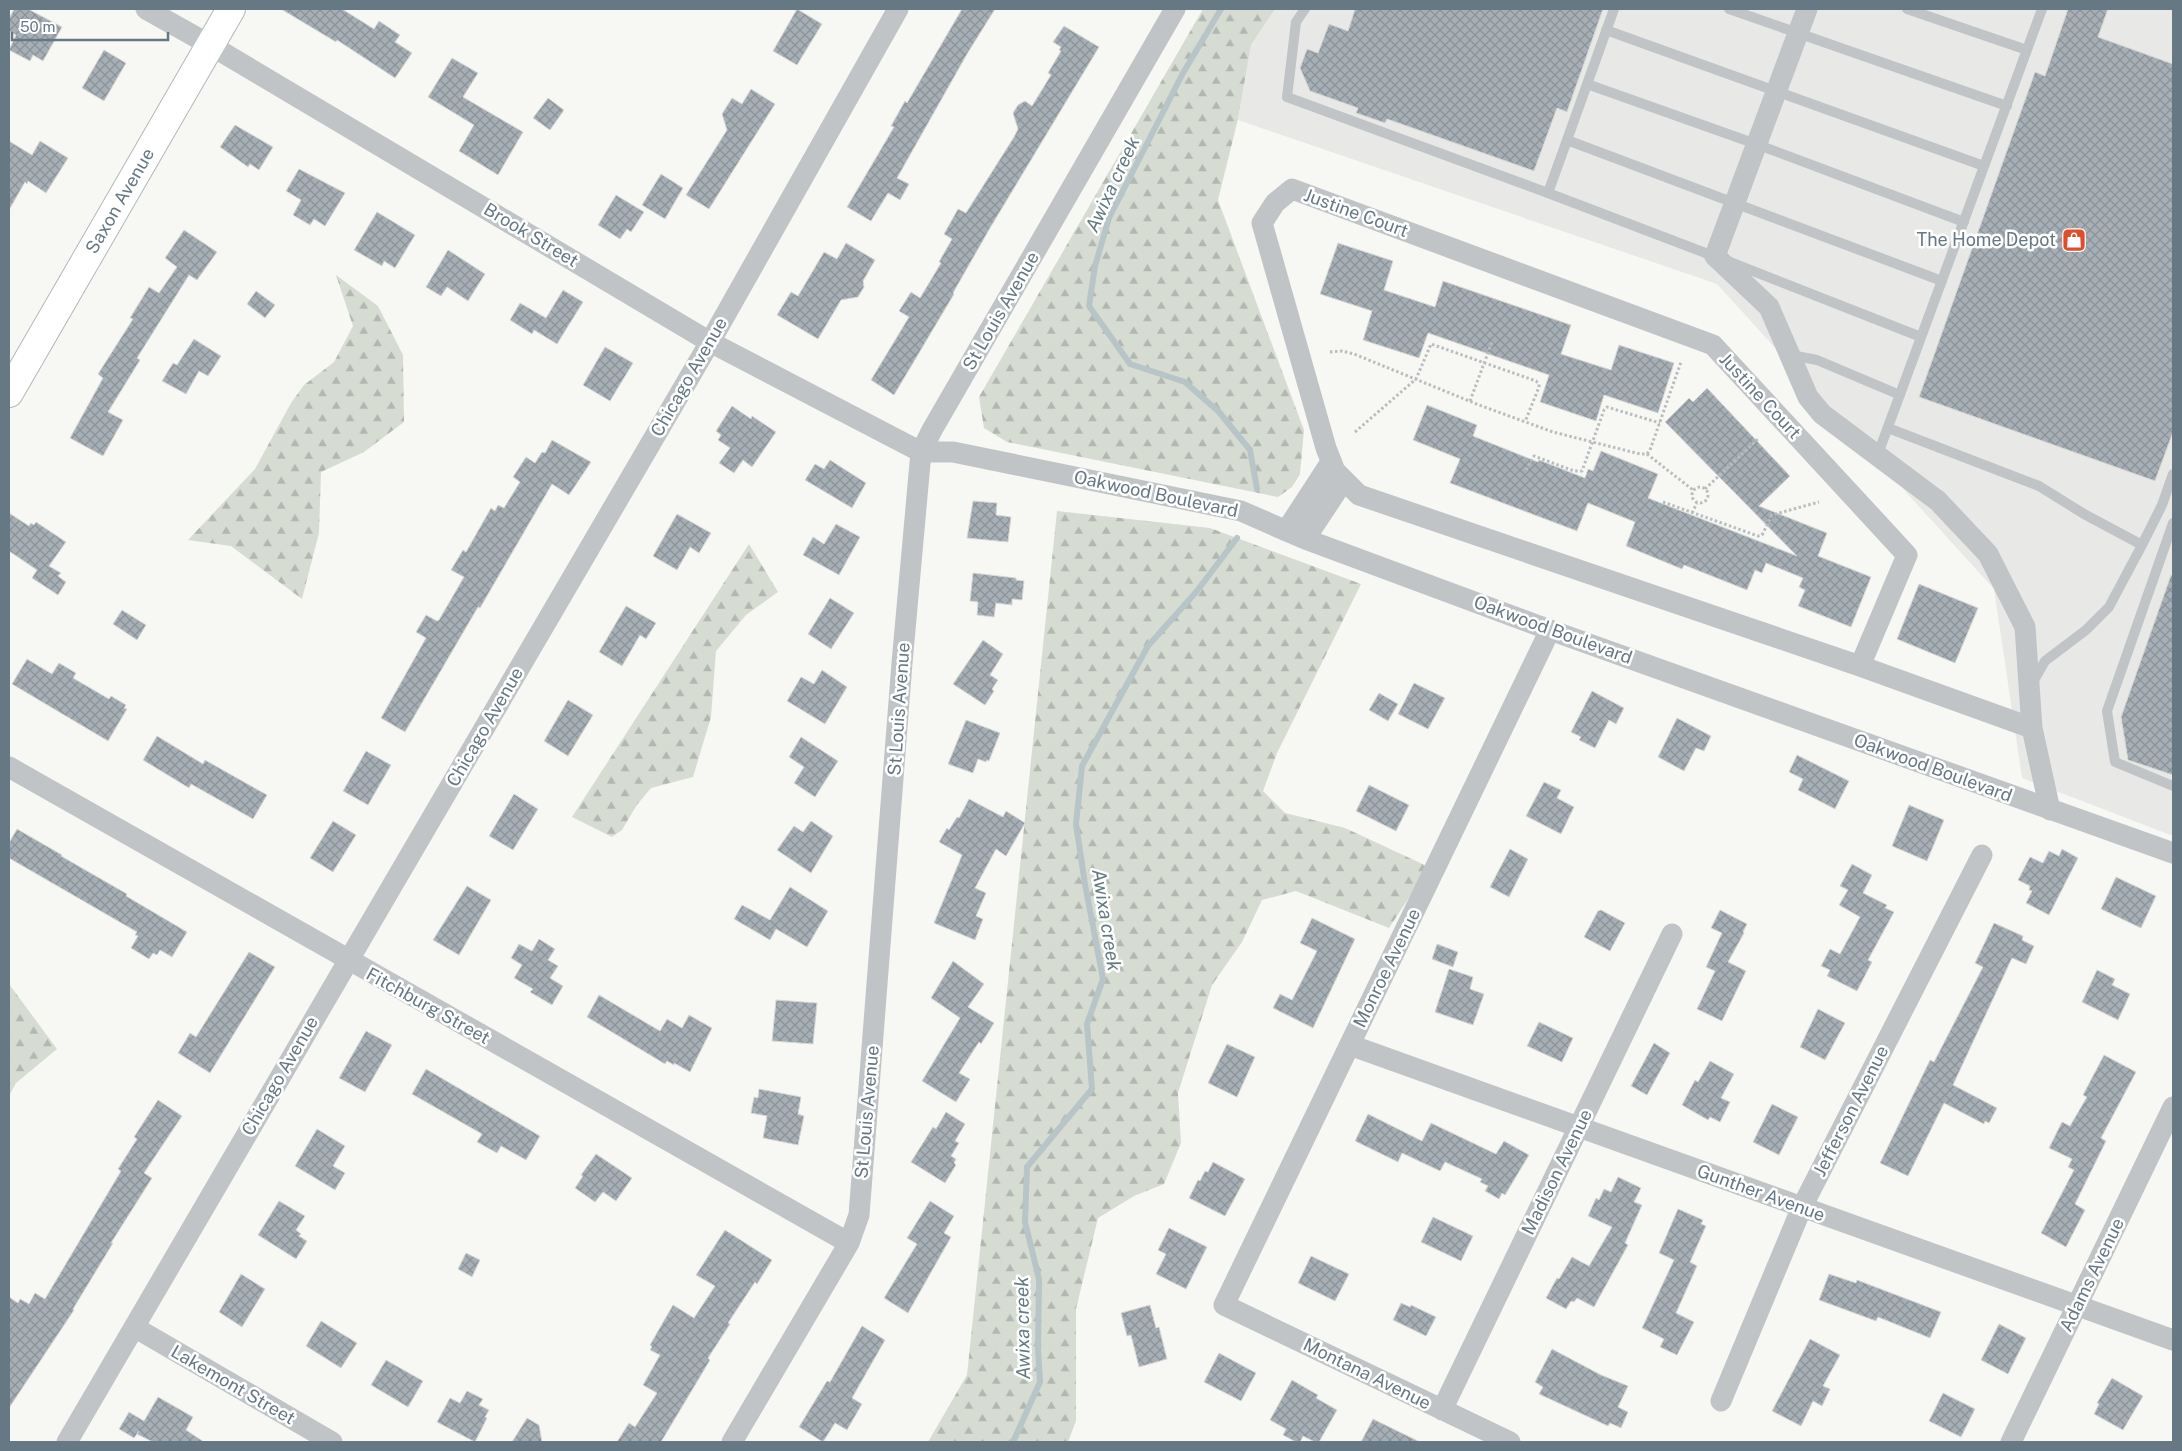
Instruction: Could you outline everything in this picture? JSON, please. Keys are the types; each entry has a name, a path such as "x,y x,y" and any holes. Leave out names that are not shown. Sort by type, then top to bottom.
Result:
{"street":[{"name":"Brook Street","path":"146,9 210,45 710,342 921,452"},
{"name":"Saxon Avenue","path":"9,393 231,9"},
{"name":"Chicago Avenue","path":"67,1442 710,342 898,9"},
{"name":"St Louis Avenue","path":"732,1442 849,1243 859,1215 903,643 921,452 1176,9"},
{"path":"1715,256 1807,9"},
{"name":"Justine Court","path":"1860,666 1907,555 1713,345 1292,189 1275,203 1262,223 1331,462 1335,471 1360,495 1860,666 2032,728"},
{"name":"Justine Court","path":"1715,256 1769,307 1808,397 1822,414 1878,454 1938,501 1988,554 2025,627 2032,728 2050,810"},
{"name":"Oakwood Boulevard","path":"921,452 953,452 1240,511 1295,535 1550,630 2173,853"},
{"path":"1295,535 1331,462"},
{"path":"1295,535 1344,480"},
{"name":"Monroe Avenue","path":"1224,1305 1550,630"},
{"name":"Fitchburg Street","path":"9,767 849,1243"},
{"name":"Jefferson Avenue","path":"1721,1401 1802,1208 1982,855"},
{"name":"Madison Avenue","path":"1442,1410 1672,934"},
{"name":"Gunther Avenue","path":"1350,1045 2173,1340"},
{"name":"Adams Avenue","path":"2011,1442 2173,1107"},
{"name":"Montana Avenue","path":"1224,1305 1510,1442"},
{"name":"Lakemont Street","path":"134,1327 332,1442"}],"lane":[{"path":"1305,9 1296,22 1288,97 1715,256 1921,337"},
{"path":"1548,194 1614,9"},
{"path":"1729,9 2006,106"},
{"path":"1907,9 2027,50"},
{"path":"1878,454 2042,9"},
{"path":"1606,30 1984,166"},
{"path":"1587,84 1756,144 1964,222"},
{"path":"1567,140 1942,281"},
{"path":"1790,355 1817,360 1900,395"},
{"path":"1888,428 2038,486 2084,514 2142,545"},
{"path":"2030,688 2045,662 2086,630 2109,607 2162,505 2173,474"},
{"path":"2173,523 2107,711 2115,762 2173,786"}],"path":[{"path":"1470,401 1492,342"},
{"path":"1355,432 1416,379 1431,344 1484,362 1539,384 1526,422"},
{"path":"1330,352 1342,351 1354,354 1553,432 1640,454 1647,454 1693,490"},
{"path":"1647,454 1682,362"},
{"path":"1526,470 1531,457 1534,456 1574,471 1582,471 1604,410 1607,407 1660,423"},
{"path":"1705,489 1759,438"},
{"path":"1700,487 1705,489 1708,494 1707,499 1703,503 1697,503 1692,498 1693,490 1700,487"},
{"path":"1664,502 1758,536 1762,535 1772,515 1819,502"},
{"path":"1692,512 1697,503"}],"shaded area":[{"path":"1275,9 2173,9 2173,836 2022,778 1994,589 1717,284 1238,120 1251,45"}],"green space":[{"path":"1203,9 1275,9 1251,45 1238,119 1218,200 1304,430 1300,474 1292,487 1278,497 1007,442 984,428 979,397"},
{"path":"336,275 378,306 403,355 404,422 364,452 321,472 319,533 302,599 231,546 188,540 255,469 291,403 304,385 334,362 353,326"},
{"path":"1057,511 1210,528 1361,584 1277,753 1263,791 1285,813 1345,828 1429,867 1389,928 1296,891 1262,900 1242,942 1212,985 1178,1093 1181,1143 1164,1184 1134,1196 1098,1218 1076,1309 1076,1421 1068,1442 928,1442 967,1375"},
{"path":"749,544 778,592 746,615 716,651 711,717 693,777 651,788 636,806 622,830 612,837 572,817"},
{"path":"9,984 57,1049 16,1083 9,1096"}],"building":[{"path":"14,9 28,9 62,27 43,61 33,55 30,61 9,50 16,35 9,31 9,19"},
{"path":"281,9 342,9 374,29 379,21 400,35 395,42 412,53 395,78 337,40 336,42"},
{"path":"797,9 822,24 797,65 773,51"},
{"path":"962,9 995,9 967,54 897,178 909,184 900,200 888,193 871,221 847,207 894,127 891,126 905,101 907,103"},
{"path":"1355,9 1603,9 1567,112 1557,108 1534,171 1387,119 1385,123 1356,113 1358,108 1310,91 1300,68 1307,49 1318,53 1329,24 1348,31"},
{"name":"The Home Depot","path":"2068,9 2108,9 2098,37 2173,64 2173,432 2155,481 1919,397 2035,72 2045,76"},
{"path":"1064,26 1099,47 990,228 954,294 894,395 871,380 909,317 899,311 911,292 920,298 941,263 939,262 952,239 944,234 958,209 966,213 1014,137 1018,129 1013,113 1018,105 1025,101 1032,106 1051,75 1048,73 1061,51 1059,50 1061,47 1053,42"},
{"path":"104,50 126,63 104,101 82,88"},
{"path":"452,58 478,73 463,97 523,132 498,175 459,151 474,125 428,97"},
{"path":"751,89 775,104 709,209 686,195 727,130 722,114 732,98 742,104"},
{"path":"548,98 564,110 550,130 533,118"},
{"path":"235,125 273,147 259,170 250,164 248,167 220,147"},
{"path":"9,141 32,155 40,141 68,158 46,193 28,181 27,184 25,182 9,210"},
{"path":"299,169 345,193 325,226 314,219 310,225 293,215 301,200 286,191"},
{"path":"661,174 683,188 665,219 642,205"},
{"path":"616,195 644,212 631,232 627,229 620,239 598,225"},
{"path":"377,212 415,235 395,268 384,261 382,266 354,250"},
{"path":"184,230 217,252 197,280 189,275 137,358 140,360 108,412 123,420 103,456 70,438 103,378 98,374 133,319 130,318 149,287 159,293 177,267 165,258"},
{"path":"846,243 875,260 863,281 864,287 858,297 841,300 818,339 777,315 791,292 798,296 824,252 837,259"},
{"path":"1338,243 1393,261 1384,290 1435,307 1443,281 1571,325 1561,354 1611,370 1619,345 1674,363 1658,413 1604,395 1596,421 1540,402 1549,375 1428,333 1419,358 1363,340 1372,311 1320,294"},
{"path":"448,250 485,274 468,301 447,287 441,296 426,287"},
{"path":"563,290 583,302 557,344 534,330 532,334 510,320 520,303 546,318"},
{"path":"256,291 275,305 265,318 247,304"},
{"path":"194,339 221,356 208,376 199,371 186,394 162,381 173,363 177,365"},
{"path":"605,347 633,363 610,401 583,385"},
{"path":"1707,388 1790,476 1759,506 1827,533 1818,556 1871,577 1851,627 1798,606 1805,590 1799,587 1803,578 1766,563 1762,573 1755,570 1747,590 1684,565 1682,569 1626,546 1635,522 1588,503 1577,531 1450,483 1460,459 1413,440 1427,405 1477,425 1473,436 1538,462 1539,460 1585,478 1588,469 1593,471 1601,451 1658,474 1648,498 1797,556 1665,422 1689,398 1693,402"},
{"path":"732,406 751,419 752,416 776,432 752,467 743,460 734,473 719,463 730,448 718,440 721,435 716,431"},
{"path":"552,440 591,462 569,495 552,484 405,732 381,718 426,638 416,632 426,615 437,621 439,620 464,577 451,570 463,550 466,552 491,508 495,511 498,505 504,508 520,482 513,477 526,457 535,463 542,452 545,453"},
{"path":"830,460 866,483 852,508 805,480 815,464 824,469"},
{"path":"973,501 997,503 996,515 1011,517 1008,542 967,538"},
{"path":"9,513 29,526 31,523 34,525 36,522 66,542 49,566 61,573 58,576 66,582 58,595 32,578 37,570 9,551"},
{"path":"677,514 711,533 699,553 690,547 677,570 653,556"},
{"path":"836,524 860,537 839,575 803,555 813,537 824,544"},
{"path":"973,573 1016,578 1016,580 1024,581 1022,600 1012,599 1012,605 996,603 994,617 977,615 978,602 970,601"},
{"path":"2171,575 2173,576 2173,775 2128,760 2121,717"},
{"path":"1919,584 1978,608 1955,663 1897,639"},
{"path":"830,598 854,613 831,649 808,634"},
{"path":"626,606 656,623 646,639 640,635 622,666 599,652"},
{"path":"122,610 146,625 137,640 113,624"},
{"path":"983,640 1003,654 990,675 998,680 992,689 994,691 985,705 953,684"},
{"path":"27,659 52,674 59,663 76,673 73,678 109,699 111,696 126,705 124,708 127,709 108,741 12,684"},
{"path":"822,670 847,687 825,724 787,701 801,677 814,684"},
{"path":"1414,683 1445,698 1428,729 1398,714"},
{"path":"1592,691 1624,708 1616,724 1609,720 1595,748 1579,740 1581,737 1571,732"},
{"path":"1379,693 1398,704 1388,721 1369,710"},
{"path":"568,700 593,715 568,756 544,741"},
{"path":"1677,718 1711,736 1704,751 1696,748 1684,771 1658,757"},
{"path":"966,720 1000,733 989,761 987,760 986,762 978,759 973,773 948,764"},
{"path":"157,736 203,764 205,760 267,795 253,819 191,784 189,788 143,760"},
{"path":"801,737 838,761 815,797 794,783 804,767 789,757"},
{"path":"366,751 391,765 368,805 343,791"},
{"path":"1797,755 1849,781 1835,809 1798,790 1803,779 1789,772"},
{"path":"1544,782 1561,790 1557,798 1574,807 1561,834 1526,816"},
{"path":"1369,785 1409,805 1396,831 1356,811"},
{"path":"514,794 538,809 513,850 489,836"},
{"path":"969,799 1003,817 1006,811 1025,823 1006,856 996,849 975,888 986,893 976,916 983,919 975,940 934,923 962,855 939,842 947,828 949,830 957,817 959,818"},
{"path":"1909,805 1944,820 1927,861 1892,846"},
{"path":"333,821 356,835 333,872 310,858"},
{"path":"811,821 833,836 811,873 777,850 794,826 803,832"},
{"path":"17,829 187,932 172,957 160,950 157,955 153,953 149,959 131,948 138,936 135,935 137,932 9,858 9,843"},
{"path":"1510,849 1528,859 1509,897 1490,887"},
{"path":"2062,849 2078,858 2049,915 2026,903 2032,891 2029,890 2030,886 2018,880 2030,857 2043,863 2049,851 2059,856"},
{"path":"1852,864 1872,875 1863,893 1887,905 1885,908 1894,912 1868,960 1872,962 1857,991 1827,976 1830,970 1821,966 1830,949 1840,954 1860,917 1839,905 1848,890 1840,886"},
{"path":"2116,877 2156,896 2141,928 2101,909"},
{"path":"467,886 491,900 459,955 433,940"},
{"path":"790,887 828,911 807,947 776,929 770,940 734,919 742,905 770,920"},
{"path":"1601,910 1625,923 1610,951 1584,937 1598,911"},
{"path":"1720,910 1747,924 1728,962 1746,971 1722,1021 1697,1009 1715,971 1706,967 1722,933 1711,928"},
{"path":"1312,918 1355,939 1313,1028 1273,1008 1280,994 1292,1000 1317,951 1300,943"},
{"path":"1994,923 2023,936 2022,940 2034,946 2026,964 2012,958 1953,1085 1997,1108 1989,1123 1985,1121 1984,1124 1944,1103 1908,1176 1880,1163 1930,1060 1934,1062 1983,967 1975,963"},
{"path":"539,939 555,949 548,960 558,966 550,978 563,986 552,1005 530,992 533,989 514,978 522,965 511,958 519,944 532,951"},
{"path":"1437,944 1458,952 1453,967 1432,959"},
{"path":"249,952 275,967 210,1073 178,1053 190,1033 196,1037"},
{"path":"953,961 984,984 968,1007 994,1023 959,1073 970,1079 956,1102 922,1081 960,1018 931,998"},
{"path":"1449,969 1473,977 1470,989 1484,994 1473,1025 1435,1012"},
{"path":"2097,970 2115,979 2112,985 2130,994 2118,1020 2082,1002"},
{"path":"599,995 660,1031 667,1019 682,1028 689,1015 712,1028 690,1072 674,1063 674,1065 667,1061 665,1064 587,1017"},
{"path":"776,1000 817,1003 813,1044 772,1041"},
{"path":"1818,1009 1845,1023 1825,1060 1800,1047"},
{"path":"1539,1022 1573,1038 1562,1062 1527,1046"},
{"path":"366,1031 392,1045 365,1092 339,1078"},
{"path":"1654,1043 1670,1053 1647,1095 1631,1086"},
{"path":"1227,1044 1255,1057 1237,1097 1208,1083"},
{"path":"2104,1055 2136,1072 2101,1138 2106,1141 2075,1204 2085,1210 2066,1247 2041,1233 2074,1170 2068,1167 2072,1159 2049,1148 2062,1122 2070,1126 2087,1097 2083,1095"},
{"path":"1710,1061 1734,1074 1721,1098 1730,1102 1720,1122 1710,1117 1708,1120 1682,1105 1695,1080 1698,1082"},
{"path":"426,1069 540,1136 526,1160 501,1146 497,1153 477,1142 482,1134 412,1094"},
{"path":"759,1089 801,1097 798,1114 804,1116 798,1145 763,1138 767,1116 751,1113 754,1097 758,1098"},
{"path":"158,1100 182,1116 144,1173 152,1178 111,1243 113,1243 74,1310 9,1408 9,1297 18,1303 20,1299 29,1304 35,1293 45,1299 121,1171 118,1169 137,1139 134,1137"},
{"path":"1772,1104 1798,1117 1779,1155 1753,1142"},
{"path":"946,1112 965,1124 955,1141 959,1143 951,1156 956,1159 954,1163 956,1165 945,1183 911,1162 933,1127 936,1129"},
{"path":"1368,1114 1422,1141 1431,1123 1496,1154 1504,1141 1529,1155 1505,1195 1502,1193 1499,1199 1485,1191 1488,1186 1480,1182 1482,1179 1445,1162 1440,1171 1402,1153 1398,1162 1355,1141"},
{"path":"317,1129 345,1146 333,1166 345,1173 335,1190 295,1166"},
{"path":"596,1154 632,1178 616,1201 603,1192 595,1202 575,1188 583,1176 581,1175"},
{"path":"1213,1162 1245,1179 1225,1216 1189,1198 1198,1180 1200,1181 1205,1171 1208,1172"},
{"path":"1618,1177 1641,1188 1634,1202 1642,1205 1625,1243 1628,1245 1594,1307 1577,1298 1574,1302 1571,1301 1566,1309 1546,1298 1572,1257 1589,1266 1612,1227 1588,1216 1596,1198 1599,1200 1604,1189 1611,1192"},
{"path":"279,1201 305,1216 296,1230 301,1234 299,1236 307,1241 296,1259 258,1235"},
{"path":"930,1201 954,1216 944,1233 951,1237 908,1313 884,1298 917,1244 907,1238"},
{"path":"1678,1209 1703,1220 1701,1224 1706,1226 1690,1262 1697,1266 1676,1313 1694,1322 1677,1355 1660,1347 1664,1339 1642,1328 1674,1260 1659,1253"},
{"path":"1433,1217 1473,1236 1461,1261 1421,1242"},
{"path":"1169,1228 1207,1247 1186,1289 1156,1274 1166,1254 1158,1250"},
{"path":"725,1230 772,1260 728,1323 730,1324 708,1358 710,1360 661,1442 617,1442 629,1423 635,1427 657,1393 643,1385 660,1355 650,1350 652,1347 650,1345 673,1305 694,1318 715,1286 696,1275"},
{"path":"466,1253 480,1260 472,1277 458,1269"},
{"path":"1311,1256 1349,1274 1335,1301 1298,1283"},
{"path":"241,1274 265,1289 242,1327 219,1312"},
{"path":"1829,1274 1856,1283 1857,1280 1941,1312 1930,1338 1878,1317 1876,1321 1819,1300"},
{"path":"1401,1303 1410,1307 1411,1305 1436,1317 1426,1336 1393,1320"},
{"path":"1150,1305 1156,1328 1159,1327 1167,1359 1139,1367 1131,1335 1127,1336 1121,1313"},
{"path":"321,1321 357,1343 341,1368 306,1346"},
{"path":"1999,1324 2026,1338 2008,1374 1981,1360"},
{"path":"862,1326 885,1340 852,1398 862,1404 847,1430 835,1423 823,1442 799,1427 827,1381 830,1382"},
{"path":"1810,1339 1840,1355 1823,1386 1830,1389 1822,1406 1813,1401 1801,1426 1772,1411"},
{"path":"1552,1349 1601,1375 1628,1386 1618,1407 1628,1412 1621,1428 1610,1423 1608,1426 1539,1394 1543,1387 1535,1382"},
{"path":"1219,1353 1256,1373 1241,1401 1204,1382"},
{"path":"386,1360 423,1381 408,1407 371,1385"},
{"path":"2112,1378 2143,1396 2123,1430 2094,1414 2099,1404 2097,1403"},
{"path":"1292,1380 1318,1395 1316,1398 1337,1410 1319,1442 1303,1436 1300,1442 1296,1442 1283,1435 1286,1429 1270,1420"},
{"path":"467,1391 483,1399 479,1405 489,1410 475,1442 437,1422 450,1398 460,1403"},
{"path":"1943,1393 1975,1409 1961,1437 1929,1421"},
{"path":"158,1397 193,1417 186,1430 204,1442 153,1442 137,1434 139,1431 134,1438 119,1429 129,1412 144,1421"},
{"path":"527,1418 539,1425 542,1442 512,1442"},
{"path":"1373,1419 1420,1442 1361,1442"}],"waterway":[{"name":"Awixa creek","path":"1221,9 1183,73 1109,218 1095,266 1089,306 1130,364 1185,382 1219,412 1250,450 1257,489"},
{"name":"Awixa creek","path":"1013,1442 1040,1382 1038,1349 1039,1279 1025,1222 1027,1167 1092,1089 1087,1024 1103,979 1076,824 1082,766 1148,646 1197,591 1237,538"}],"place":[{"name":"The Home Depot","path":"2074,240"}]}
